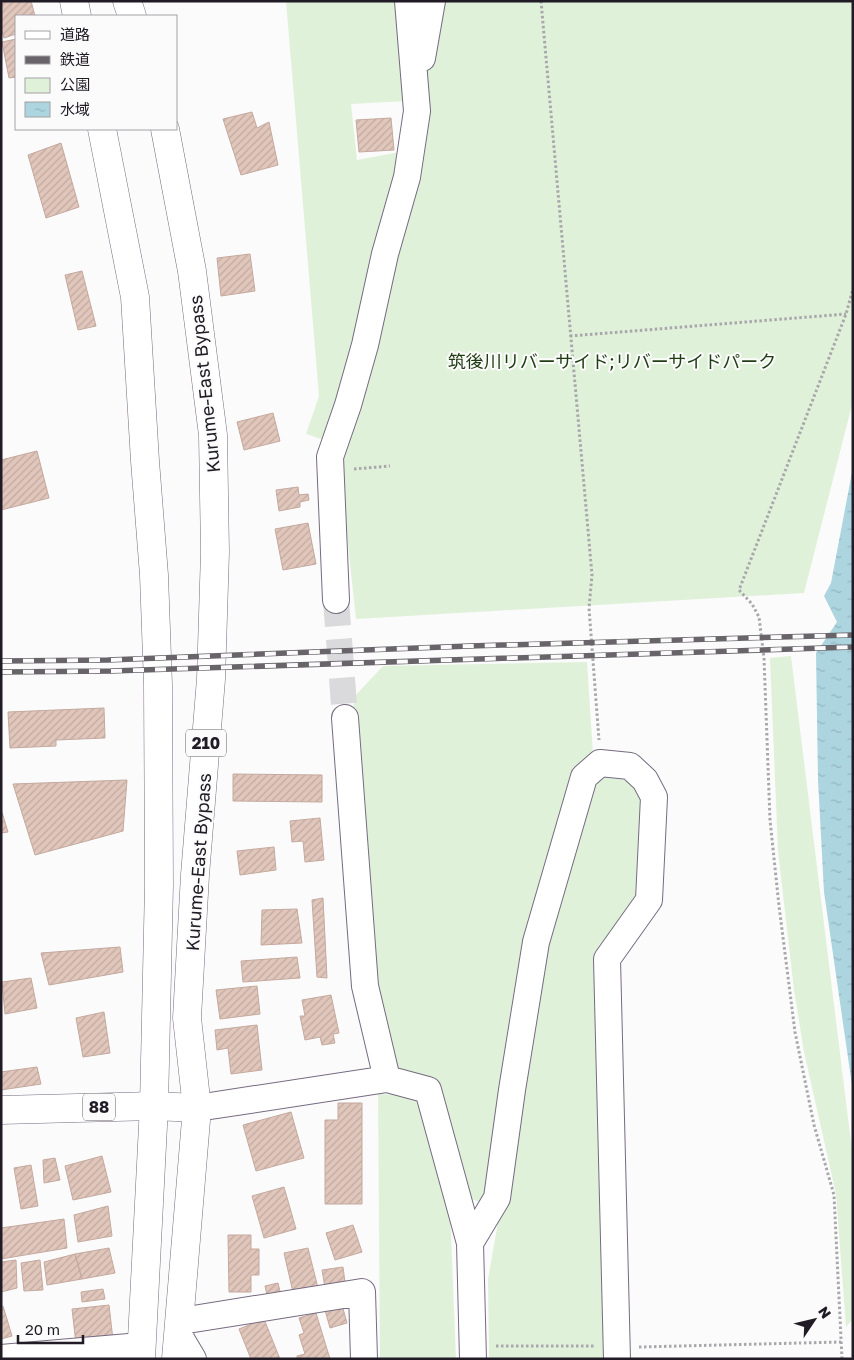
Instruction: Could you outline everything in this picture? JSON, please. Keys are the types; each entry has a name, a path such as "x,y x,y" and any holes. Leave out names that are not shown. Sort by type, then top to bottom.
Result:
{"main road":[{"path":"74,1 77,15"},
{"path":"127,1 132,15"},
{"name":"Kurume-East Bypass","path":"102,130 135,297 144,461 154,575 158,685 159,865 154,1106 141,1352"},
{"name":"Kurume-East Bypass","path":"165,130 192,271 213,435 215,552 212,679 195,875 187,1018 197,1108 176,1359"},
{"name":"88","path":"1,1110 154,1106 197,1108"}],"street":[{"path":"336,600 330,456 348,405 365,345 385,254 407,177 417,111 408,1"},
{"path":"416,93 432,1"},
{"path":"345,718 365,986 387,1080"},
{"path":"470,1243 497,1198 536,942 584,777 600,763 630,766 644,780 654,797 649,900 607,959 618,1351"},
{"path":"197,1108 387,1080 428,1090 470,1243 473,1352"},
{"path":"182,1286 180,1336 193,1359"},
{"path":"181,1321 362,1292 364,1359"},
{"path":"1,1358 141,1352"}],"path":[{"path":"541,1 592,574 589,608 596,694"},
{"path":"842,1359 834,1195 814,1125 795,1032 779,906 770,820 764,658 760,617 752,604 739,590 846,314 853,289"},
{"path":"570,336 846,314"},
{"path":"331,471 390,466"},
{"path":"473,1352 618,1351 841,1342"}],"green space":[{"path":"286,1 394,1 406,101 351,104 357,160 405,151 331,435 324,440 306,434 319,396"},
{"name":"筑後川リバーサイド;リバーサイドパーク","path":"415,1 853,1 853,401 804,593 356,619 339,460 426,114"},
{"path":"791,656 853,1159 853,1319 846,1327 836,1194 804,1052 794,990 778,851 770,658"},
{"path":"587,662 593,754 485,1205 470,1198 438,1081 390,1065 368,963 353,698 383,666"},
{"path":"603,775 630,781 645,803 639,900 597,955 604,1359 489,1359 488,1279 543,968 591,782"},
{"path":"378,1094 422,1096 450,1207 456,1359 380,1359"}],"water":[{"path":"853,467 853,1092 824,892 818,780 816,653 837,622 824,596 831,583"}],"building":[{"path":"1,1 31,1 35,15 15,15 15,34 4,38 1,28"},
{"path":"15,39 15,77 9,78 2,42"},
{"path":"252,112 257,128 269,122 278,165 241,175 223,119"},
{"path":"391,118 394,150 359,152 356,120"},
{"path":"61,143 79,207 46,218 28,155"},
{"path":"250,254 255,291 221,296 217,258"},
{"path":"82,271 96,326 78,330 65,275"},
{"path":"273,413 280,441 244,450 237,422"},
{"path":"37,451 49,498 1,510 1,460"},
{"path":"298,487 299,495 308,494 309,500 300,502 300,507 279,511 276,490"},
{"path":"308,523 316,564 283,570 275,529"},
{"path":"104,708 105,738 56,740 56,746 10,748 8,712"},
{"path":"233,774 322,775 322,802 233,801"},
{"path":"127,780 123,831 35,855 13,784"},
{"path":"1,809 8,832 1,833"},
{"path":"320,818 324,860 305,862 303,841 292,842 290,821"},
{"path":"274,847 276,870 240,875 237,851"},
{"path":"323,898 327,978 317,977 312,900"},
{"path":"297,909 302,943 261,945 262,910"},
{"path":"120,947 123,972 49,985 41,953"},
{"path":"297,957 300,978 243,982 241,961"},
{"path":"31,978 37,1008 5,1014 2,982"},
{"path":"257,986 260,1014 220,1019 216,990"},
{"path":"331,995 339,1033 333,1034 335,1043 322,1045 320,1037 305,1040 300,1016 305,1016 302,1000"},
{"path":"104,1012 110,1053 83,1057 76,1018"},
{"path":"257,1025 262,1070 231,1074 228,1048 217,1050 215,1030"},
{"path":"37,1067 41,1084 1,1090 1,1072"},
{"path":"338,1103 362,1103 362,1204 325,1204 325,1120 338,1120"},
{"path":"291,1112 304,1158 256,1171 243,1125"},
{"path":"102,1156 111,1192 73,1200 65,1166"},
{"path":"55,1158 60,1180 44,1183 43,1160"},
{"path":"31,1165 38,1206 21,1209 14,1168"},
{"path":"284,1187 296,1229 264,1238 252,1196"},
{"path":"108,1206 112,1236 78,1242 74,1215"},
{"path":"64,1219 67,1248 1,1259 1,1228"},
{"path":"353,1225 362,1252 335,1260 326,1233"},
{"path":"228,1235 251,1235 251,1249 259,1249 259,1275 251,1275 251,1292 229,1292"},
{"path":"109,1248 115,1273 82,1279 75,1254"},
{"path":"308,1248 320,1296 295,1301 284,1253"},
{"path":"75,1254 82,1279 47,1285 44,1262"},
{"path":"16,1260 17,1288 1,1292 1,1262"},
{"path":"40,1260 43,1290 24,1291 21,1263"},
{"path":"343,1267 346,1290 326,1293 322,1270"},
{"path":"278,1283 283,1304 270,1308 265,1286"},
{"path":"103,1289 105,1299 82,1302 81,1292"},
{"path":"109,1305 113,1340 76,1344 72,1309"},
{"path":"342,1305 347,1323 330,1328 325,1310"},
{"path":"3,1306 12,1336 1,1339 1,1307"},
{"path":"316,1313 330,1359 297,1359 297,1356 305,1354 299,1335 304,1333 299,1318"},
{"path":"264,1319 280,1359 251,1359 239,1329"}],"tunnel":[{"path":"336,600 345,718"}],"railway":[{"path":"1,661 108,660 470,646 853,635"},
{"path":"1,672 111,671 853,647"}]}
